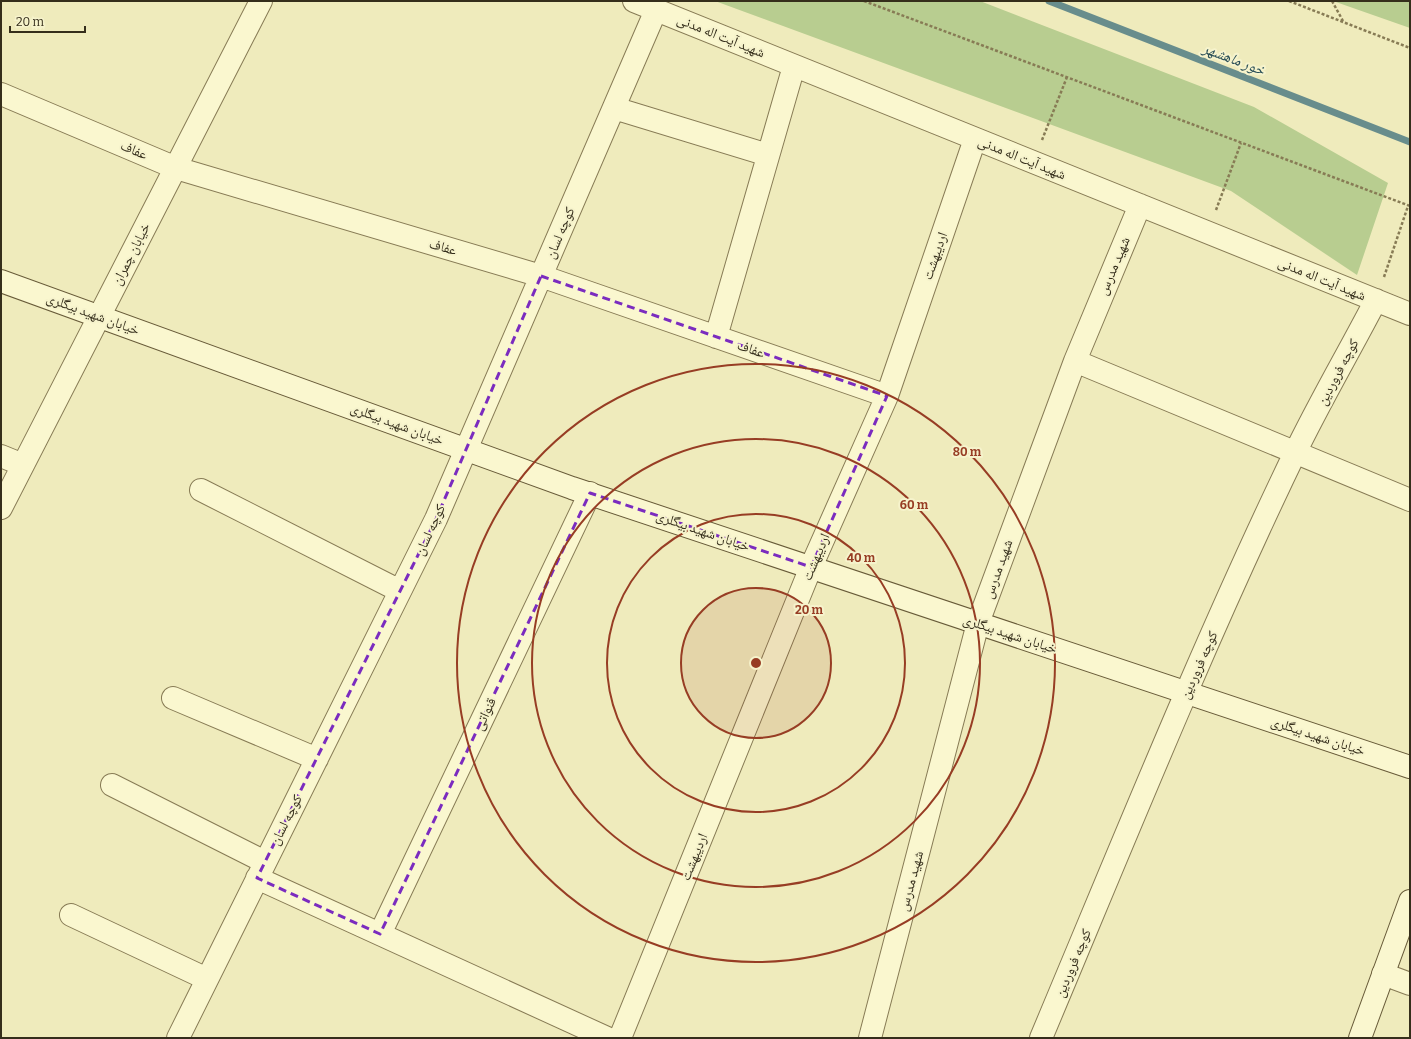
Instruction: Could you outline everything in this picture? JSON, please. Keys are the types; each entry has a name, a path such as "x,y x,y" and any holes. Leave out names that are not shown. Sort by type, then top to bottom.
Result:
{"street":[{"name":"خیابان چمران","path":"1,508 261,1"},
{"name":"شهید آیت اله مدنی","path":"634,1 1410,314"},
{"name":"کوچه لسان","path":"178,1038 436,519 656,10"},
{"path":"716,337 794,66"},
{"name":"عفاف","path":"1,94 176,168 541,276 887,396"},
{"path":"614,108 768,155"},
{"name":"اردیبهشت","path":"620,1038 811,567 887,396 975,139"},
{"name":"شهید مدرس","path":"870,1038 978,623 1075,361 1140,205"},
{"name":"خیابان شهید بیگلری","path":"1,281 590,493 1410,767"},
{"name":"کوچه فروردین","path":"1041,1038 1187,692 1295,453 1376,300"},
{"path":"1075,361 1410,500"},
{"path":"1,456 23,465"},
{"path":"201,490 400,591"},
{"name":"قنواتی","path":"380,934 590,493"},
{"path":"173,698 317,759"},
{"path":"112,785 261,870 380,934 607,1038"},
{"path":"1360,1038 1410,902"},
{"path":"71,915 207,979"},
{"path":"1383,974 1410,984"}],"path":[{"path":"864,1 1409,206 1376,300"},
{"path":"1289,1 1410,48"},
{"path":"1332,1 1344,22"},
{"path":"1033,162 1067,77"},
{"path":"1207,232 1241,143"}],"highlighted area":[{"path":"541,276 887,396 811,567 590,493 380,934 257,878 436,519"}],"green space":[{"path":"715,1 980,1 1254,107 1388,183 1357,275 1231,191"},
{"path":"1333,1 1410,1 1410,28"}],"waterway":[{"name":"خور ماهشهر","path":"1049,1 1410,142"}]}
